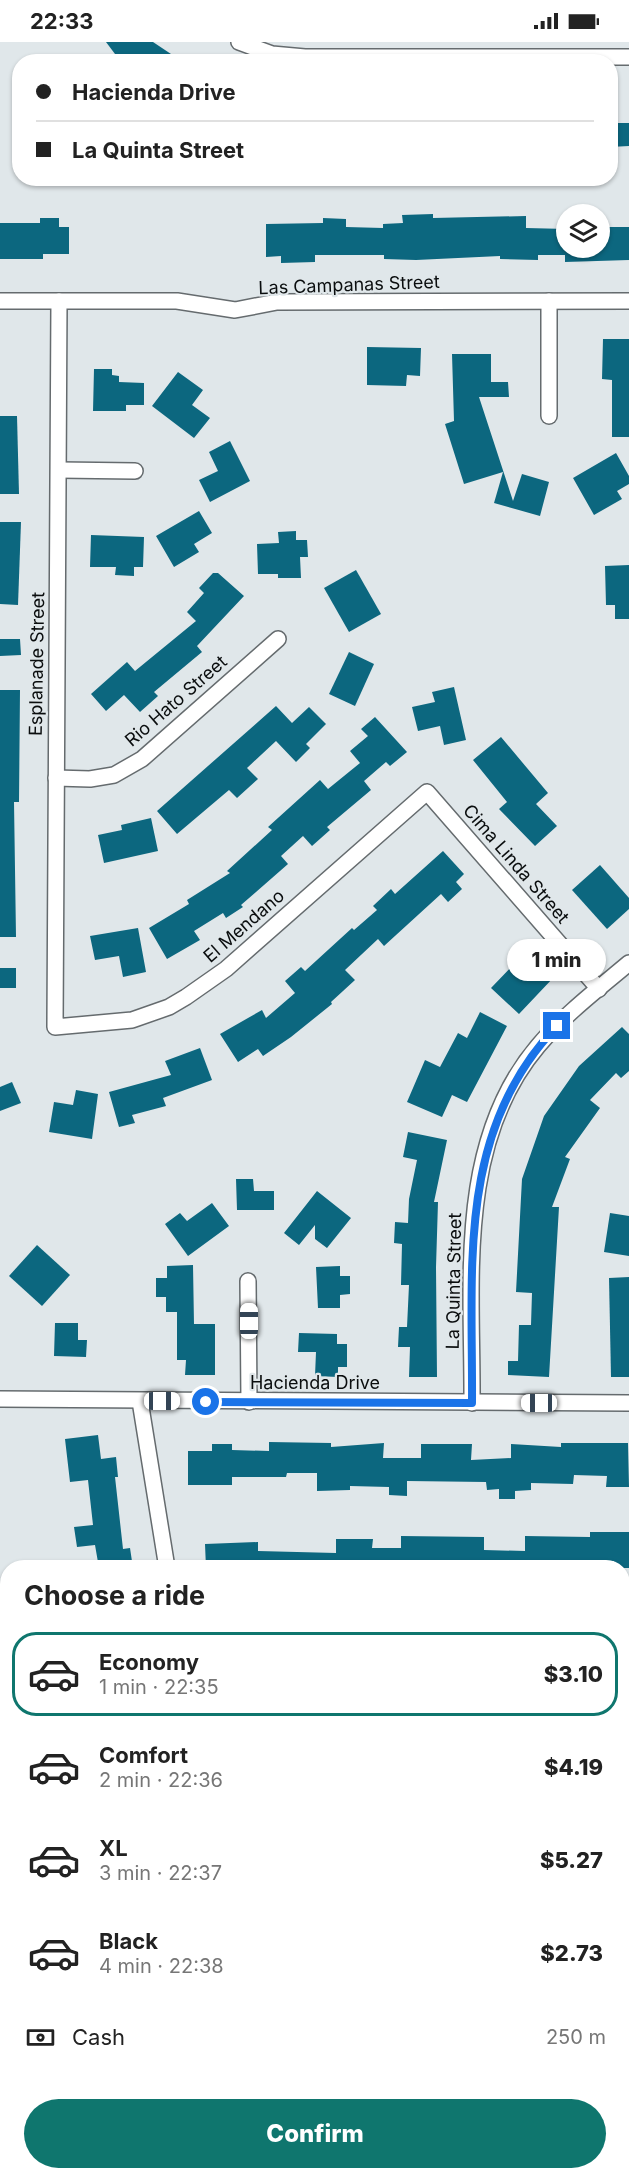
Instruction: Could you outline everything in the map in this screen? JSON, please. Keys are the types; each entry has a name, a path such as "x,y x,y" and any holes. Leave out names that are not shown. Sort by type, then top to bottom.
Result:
{"street":[{"path":"239,42 272,54"},
{"path":"434,54 605,50 629,57"},
{"name":"Las Campanas Street","path":"0,300 177,301 235,310 277,302 629,301"},
{"name":"Esplanade Street","path":"55,1027 59,301"},
{"path":"549,301 549,416"},
{"path":"59,470 135,471"},
{"name":"Rio Hato Street","path":"56,778 114,775 142,759 278,639"},
{"name":"El Mendano","path":"55,1027 132,1020 169,1007 186,997 226,969 428,792"},
{"name":"Cima Linda Street","path":"428,792 599,989"},
{"name":"La Quinta Street","path":"472,1403 476,1202 490,1137 512,1085 537,1047 629,963"},
{"path":"248,1281 249,1402"},
{"name":"Hacienda Drive","path":"0,1399 629,1403"},
{"path":"140,1401 166,1560"}],"building":[{"path":"106,42 153,42 171,54 115,54"},
{"path":"618,123 629,123 629,146 618,147"},
{"path":"433,214 433,218 526,216 526,228 556,229 556,255 538,255 538,260 500,259 500,256 416,260 384,259 384,255 315,255 315,262 281,263 281,256 266,257 266,224 323,223 323,218 346,219 346,227 383,228 383,224 403,223 402,215"},
{"path":"40,218 59,218 59,227 69,227 69,254 43,254 43,259 0,259 0,223 40,223"},
{"path":"610,227 629,227 629,260 565,262 565,258 610,258"},
{"path":"603,339 629,339 629,437 612,437 612,380 602,379"},
{"path":"367,347 421,348 420,376 407,375 406,386 367,385"},
{"path":"452,354 491,354 491,382 508,382 509,397 479,397 513,501 522,474 549,482 540,516 494,503 503,472 464,484 445,424 454,421"},
{"path":"94,369 112,369 112,375 119,376 119,382 144,383 144,405 126,405 126,411 93,411"},
{"path":"178,372 203,390 192,405 210,418 194,438 152,406"},
{"path":"0,416 17,416 19,494 0,494"},
{"path":"230,441 250,481 210,502 199,480 218,471 209,452"},
{"path":"616,453 629,476 629,484 617,491 622,499 594,515 573,478"},
{"path":"199,511 212,533 194,544 199,552 174,567 156,536"},
{"path":"0,522 21,522 18,605 0,604"},
{"path":"296,531 296,540 307,540 308,557 300,557 301,578 278,578 278,574 258,574 257,544 279,543 278,532"},
{"path":"91,535 144,537 143,567 134,567 134,576 115,575 116,567 90,567"},
{"path":"629,565 629,619 615,619 615,605 606,605 605,566"},
{"path":"356,570 381,614 349,632 324,588"},
{"path":"213,573 218,573 244,596 197,646 202,652 154,692 158,696 140,712 124,695 106,711 91,694 127,662 135,671 196,621 187,612 204,593 199,588"},
{"path":"0,639 20,639 21,655 0,656"},
{"path":"349,652 374,664 355,706 329,694"},
{"path":"454,687 466,740 444,745 440,726 418,731 412,707 435,702 432,692"},
{"path":"0,690 20,690 19,802 14,802 16,937 0,937"},
{"path":"276,706 292,723 309,707 326,724 306,744 310,748 296,762 276,741 247,768 258,779 237,798 229,790 177,834 157,811"},
{"path":"375,717 407,752 390,766 386,762 364,781 371,790 327,827 330,830 312,846 303,836 281,856 288,864 241,905 243,907 226,918 223,913 194,931 200,940 167,959 149,928 189,904 187,900 230,873 227,871 272,830 268,827 320,780 328,789 360,763 350,751 368,736 361,729"},
{"path":"501,737 548,793 536,804 557,826 535,846 499,809 507,802 473,760"},
{"path":"151,818 158,851 104,863 98,835 122,830 121,825"},
{"path":"443,851 464,874 456,882 462,889 448,902 441,894 384,946 378,939 345,970 355,980 331,1002 332,1004 291,1037 263,1056 258,1049 238,1062 220,1034 262,1010 266,1018 295,993 285,981 301,967 305,971 352,928 354,930 377,910 373,906 391,889 395,894"},
{"path":"600,865 629,898 629,909 607,929 572,890"},
{"path":"138,928 146,972 123,977 119,956 95,960 90,936"},
{"path":"533,957 554,977 519,1014 491,988 516,962 523,968"},
{"path":"0,968 16,968 16,988 0,988"},
{"path":"480,1012 507,1026 467,1102 452,1095 442,1117 407,1102 425,1060 440,1067 458,1033 467,1038"},
{"path":"622,1027 629,1034 629,1071 621,1078 616,1073 590,1100 600,1108 565,1157 570,1159 552,1207 559,1207 549,1377 508,1375 508,1361 518,1361 519,1325 531,1325 532,1293 516,1292 522,1179 544,1116 579,1066"},
{"path":"200,1048 212,1080 163,1098 166,1106 132,1115 135,1123 119,1127 109,1092 171,1075 165,1061"},
{"path":"12,1082 21,1103 0,1111 0,1087"},
{"path":"76,1090 98,1094 92,1139 49,1132 54,1102 73,1105"},
{"path":"408,1132 447,1140 434,1202 438,1202 437,1377 409,1377 410,1347 398,1347 399,1327 407,1327 409,1285 401,1285 402,1244 394,1243 395,1222 408,1223 409,1199 417,1160 403,1157"},
{"path":"236,1179 253,1179 254,1191 274,1191 274,1210 237,1210"},
{"path":"317,1191 351,1218 327,1248 315,1239 315,1225 299,1245 284,1233"},
{"path":"212,1203 229,1226 188,1256 165,1224 180,1213 187,1221"},
{"path":"610,1213 629,1216 629,1256 604,1252"},
{"path":"37,1245 70,1275 42,1306 9,1276"},
{"path":"193,1265 194,1324 215,1324 215,1375 185,1375 186,1360 177,1360 177,1312 166,1312 166,1297 156,1297 156,1278 167,1278 167,1266"},
{"path":"340,1266 340,1276 350,1276 350,1294 340,1295 340,1308 318,1308 316,1267"},
{"path":"629,1277 629,1377 611,1377 609,1278"},
{"path":"55,1323 78,1323 78,1340 87,1340 86,1357 54,1356"},
{"path":"299,1333 337,1334 337,1344 347,1344 347,1367 338,1367 338,1377 315,1376 316,1352 298,1352"},
{"path":"98,1435 101,1459 116,1457 118,1477 115,1477 123,1549 130,1548 132,1560 98,1560 95,1545 77,1547 74,1527 93,1525 88,1480 70,1482 65,1439"},
{"path":"269,1442 331,1443 331,1447 384,1443 383,1458 421,1458 421,1444 472,1444 471,1460 511,1458 511,1444 561,1447 561,1443 628,1443 629,1487 606,1487 607,1476 574,1475 573,1484 531,1483 531,1490 515,1491 515,1499 499,1499 499,1489 487,1490 486,1482 407,1481 407,1496 389,1495 389,1487 350,1486 350,1490 317,1491 317,1473 287,1473 286,1477 232,1477 232,1485 188,1485 188,1451 212,1451 212,1444 232,1444 232,1450 269,1451"},
{"path":"590,1532 629,1532 629,1560 206,1560 205,1544 258,1542 258,1551 336,1553 336,1539 373,1539 372,1548 401,1548 401,1536 484,1537 484,1550 525,1551 525,1536 590,1537"}],"route":[{"path":"206,1402 472,1403 474,1236 481,1169 502,1105 537,1047 557,1026"}]}
